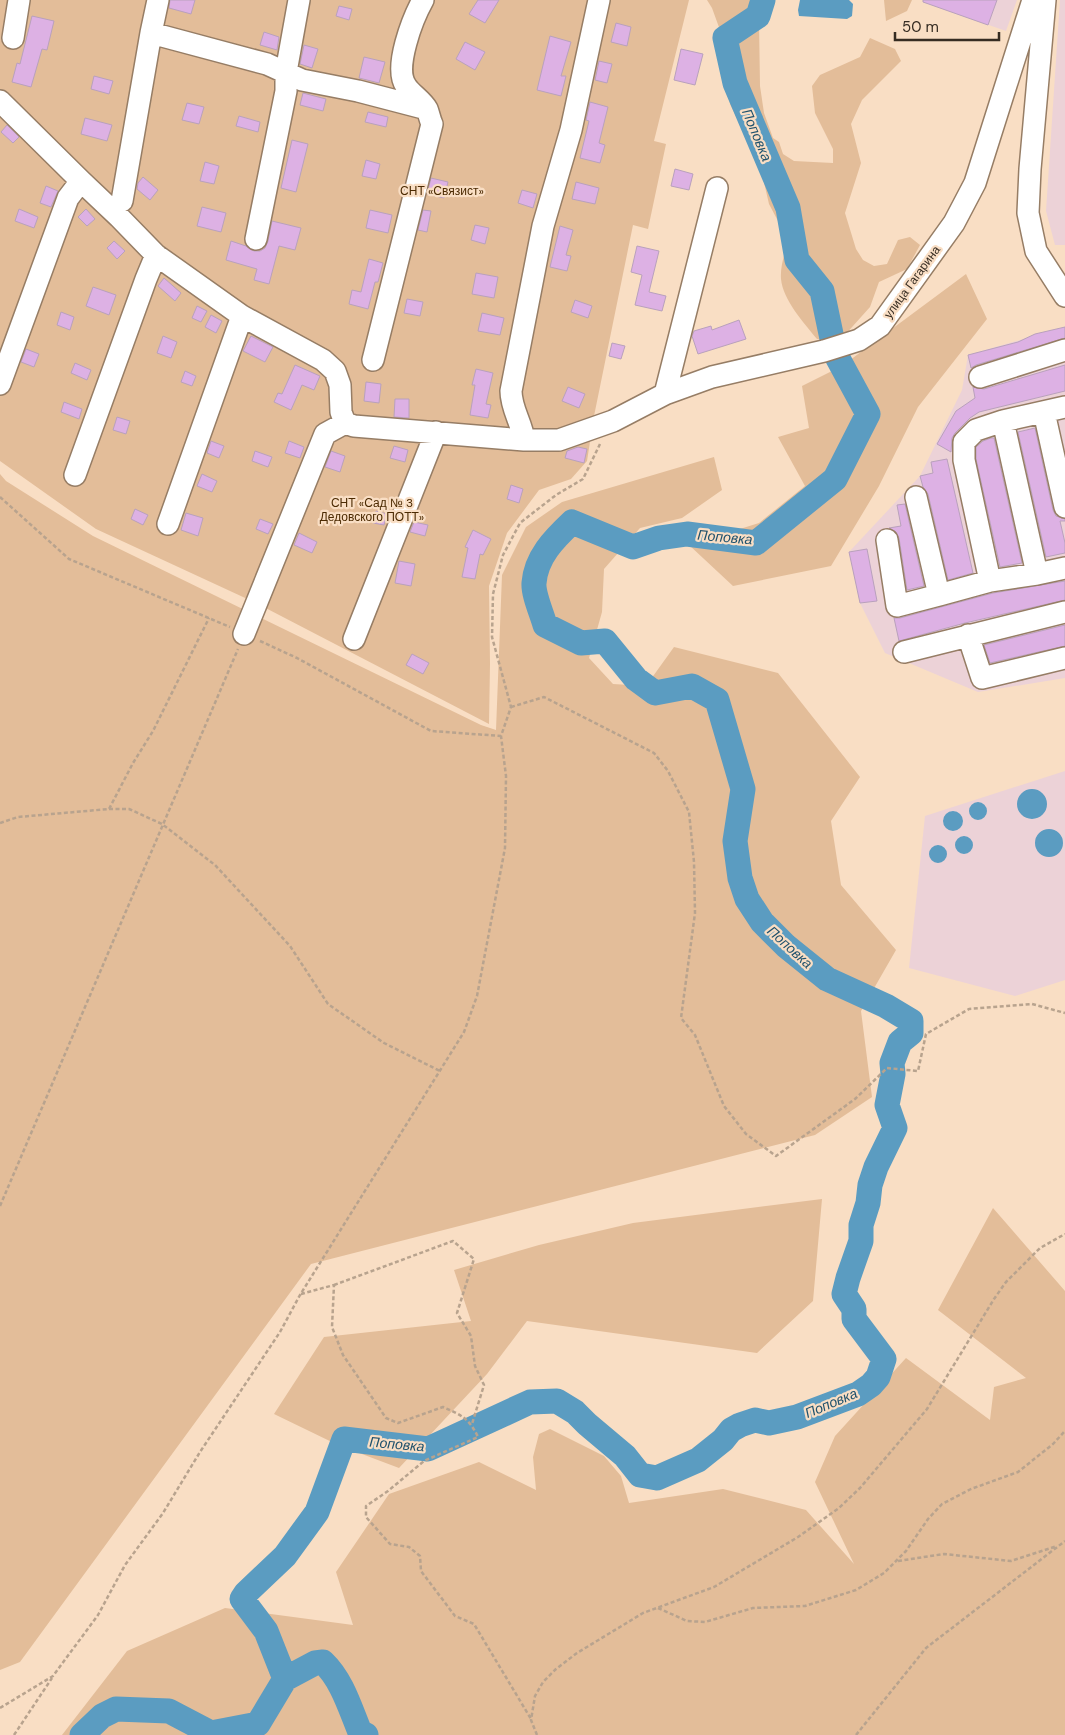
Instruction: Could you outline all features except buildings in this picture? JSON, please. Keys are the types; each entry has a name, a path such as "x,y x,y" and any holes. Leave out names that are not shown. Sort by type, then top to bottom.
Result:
{"street":[{"path":"13,38 19,0"},
{"path":"122,201 158,0"},
{"path":"256,239 286,92 286,72 299,0"},
{"path":"373,360 432,124 427,109 405,86 401,76 401,65 408,39 416,13 423,0"},
{"path":"524,440 523,428 511,400 512,391 543,226 571,130 599,0"},
{"name":"улица Гагарина","path":"345,423 354,426 524,440 559,440 612,421 665,394 712,377 824,351 858,340 880,326 954,224 975,183 1033,0"},
{"path":"1045,0 1030,169 1028,214 1036,251 1065,296"},
{"path":"151,33 267,64 302,80 358,91 427,109"},
{"path":"0,100 120,217 156,255 242,316 323,360 334,371 340,385 341,412 345,423 325,434 244,634"},
{"path":"0,384 68,198 81,181"},
{"path":"665,394 717,188"},
{"path":"75,474 156,255"},
{"path":"168,524 242,316"},
{"path":"980,377 1065,350"},
{"path":"990,581 964,460 964,442 976,430 1065,407"},
{"path":"1044,412 1065,507"},
{"path":"1003,422 1037,574"},
{"path":"354,639 436,432"},
{"path":"916,497 939,595"},
{"path":"887,540 897,606 990,581 1065,568"},
{"path":"904,652 1065,612"},
{"path":"968,635 982,678 1065,658"}],"path":[{"path":"14,1735 53,1676 98,1615 125,1565 163,1513 200,1452 280,1332 300,1295 464,1032 478,987 505,848 506,776 501,736 511,707 492,637 493,594 502,555 520,523 556,495 583,478 612,421"},
{"path":"109,809 133,763 153,731 209,618"},
{"path":"0,1206 244,634"},
{"path":"511,707 544,697 654,753 668,771 689,812 694,862 695,912 681,1018 695,1035 724,1106 746,1134 776,1156 855,1099 887,1068 918,1071 926,1034 969,1009 1032,1004 1065,1013"},
{"path":"0,823 18,817 129,809 162,824 215,865 290,946 328,1004 384,1043 440,1071"},
{"path":"531,1720 535,1696 543,1682 556,1668 635,1618 714,1587 798,1537 839,1508 860,1488 927,1409 994,1298 1006,1282 1040,1248 1065,1234"},
{"path":"300,1295 334,1285 453,1241 474,1259 457,1313 471,1336 475,1366 484,1385 472,1424"},
{"path":"334,1285 332,1328 343,1355 386,1418 398,1423 443,1407 460,1415 472,1424 478,1437 424,1461 388,1491 366,1506 366,1517 390,1544 409,1547 420,1556 421,1571 455,1616 474,1624 531,1720 537,1735"},
{"path":"658,1608 687,1621 705,1622 753,1608 805,1606 856,1590 884,1573 906,1551 928,1519 942,1504 971,1489 1018,1472 1053,1444 1065,1431"},
{"path":"856,1735 926,1648 1065,1541"},
{"path":"896,1561 944,1554 1010,1562 1061,1545"},
{"path":"0,1708 53,1676"}],"shaded area":[{"path":"943,0 1017,0 1006,31 940,8"},
{"path":"1060,0 1065,0 1065,245 1055,245 1046,211"},
{"path":"1065,327 1065,678 978,692 885,653 860,603 849,552 920,476 962,390 968,355"},
{"path":"1065,771 1065,980 1015,996 909,968 925,816"}],"green space":[{"path":"0,0 689,0 654,141 666,144 648,229 633,225 594,416 587,461 571,479 539,490 507,533 489,586 489,724 256,603 96,529 0,461"},
{"path":"707,0 770,0 759,22 760,86 764,113 773,138 779,142 783,154 794,161 833,163 833,149 815,113 812,86 820,75 860,57 870,38 895,49 901,61 862,100 851,124 861,163 845,213 856,249 863,260 874,266 887,264 898,240 910,237 920,245 907,269 879,282 870,307 844,336 832,340 817,339 795,311 786,295 781,274 788,240 769,204 760,165 730,104 720,30"},
{"path":"884,0 912,0 907,11 886,21"},
{"path":"966,274 987,319 918,407 879,486 831,566 733,586 689,545 759,523 805,486 778,437 809,428 802,386 842,366"},
{"path":"714,457 722,490 682,518 640,528 604,569 602,612 589,658 613,684 646,686 674,647 778,673 860,777 831,821 841,885 896,950 861,1011 872,1097 815,1135 311,1264 20,1662 0,1670 0,474 6,481 93,536 481,725 496,730 502,575 526,527 562,502"},
{"path":"822,1199 813,1301 757,1353 527,1321 487,1374 399,1468 338,1445 274,1414 324,1337 471,1321 454,1270 539,1245 633,1223"},
{"path":"993,1208 1065,1291 1065,1735 62,1735 127,1651 225,1608 353,1625 336,1572 389,1494 479,1462 536,1490 533,1457 539,1434 550,1429 604,1456 621,1476 629,1503 723,1489 806,1510 854,1564 815,1482 835,1436 906,1358 990,1420 994,1387 1026,1378 938,1310"}],"water":[{"path":"800,0 849,0 853,4 852,16 847,19 799,16"},
{"path":"1032,789 1043,793 1047,804 1043,815 1032,819 1021,815 1017,804 1021,793"},
{"path":"978,802 984,805 987,811 984,817 978,820 972,817 969,811 972,805"},
{"path":"953,811 960,814 963,821 960,828 953,831 946,828 943,821 946,814"},
{"path":"1049,829 1059,833 1063,843 1059,853 1049,857 1039,853 1035,843 1039,833"},
{"path":"960,836 968,836 973,841 971,852 960,854 955,849 955,841"},
{"path":"934,845 942,845 947,850 945,861 934,863 929,858 929,850"}],"waterway":[{"name":"Поповка","path":"285,1679 266,1631 242,1599 285,1556 317,1512 344,1439 428,1449 530,1402 557,1401 575,1412 625,1456 640,1475 657,1478 698,1460 723,1440 731,1430 740,1425 755,1420 769,1423 797,1417 858,1394 871,1385 878,1377 884,1359 854,1319 854,1309 844,1294 861,1241 861,1225 868,1203 870,1185 876,1167 895,1128 887,1105 893,1074 892,1063 900,1042 911,1033 911,1021 886,1006 827,979 786,946 762,922 747,899 740,878 735,841 743,789 717,700 692,686 655,693 636,679 605,641 581,643 545,625 534,588 535,574 542,557 572,522 633,547 659,538 687,534 756,543 835,479 868,414 835,353 822,291 797,260 788,208 735,83 725,38 758,16 763,0"},
{"path":"82,1735 102,1716 116,1709 169,1711 211,1733 258,1724 285,1679 315,1663 323,1662 330,1669 340,1686 360,1732 366,1735"}],"park label":[{"name":"СНТ «Связист»","path":"442,191"},
{"name":"СНТ «Сад № 3 Дедовского ПОТТ»","path":"372,510"}]}
